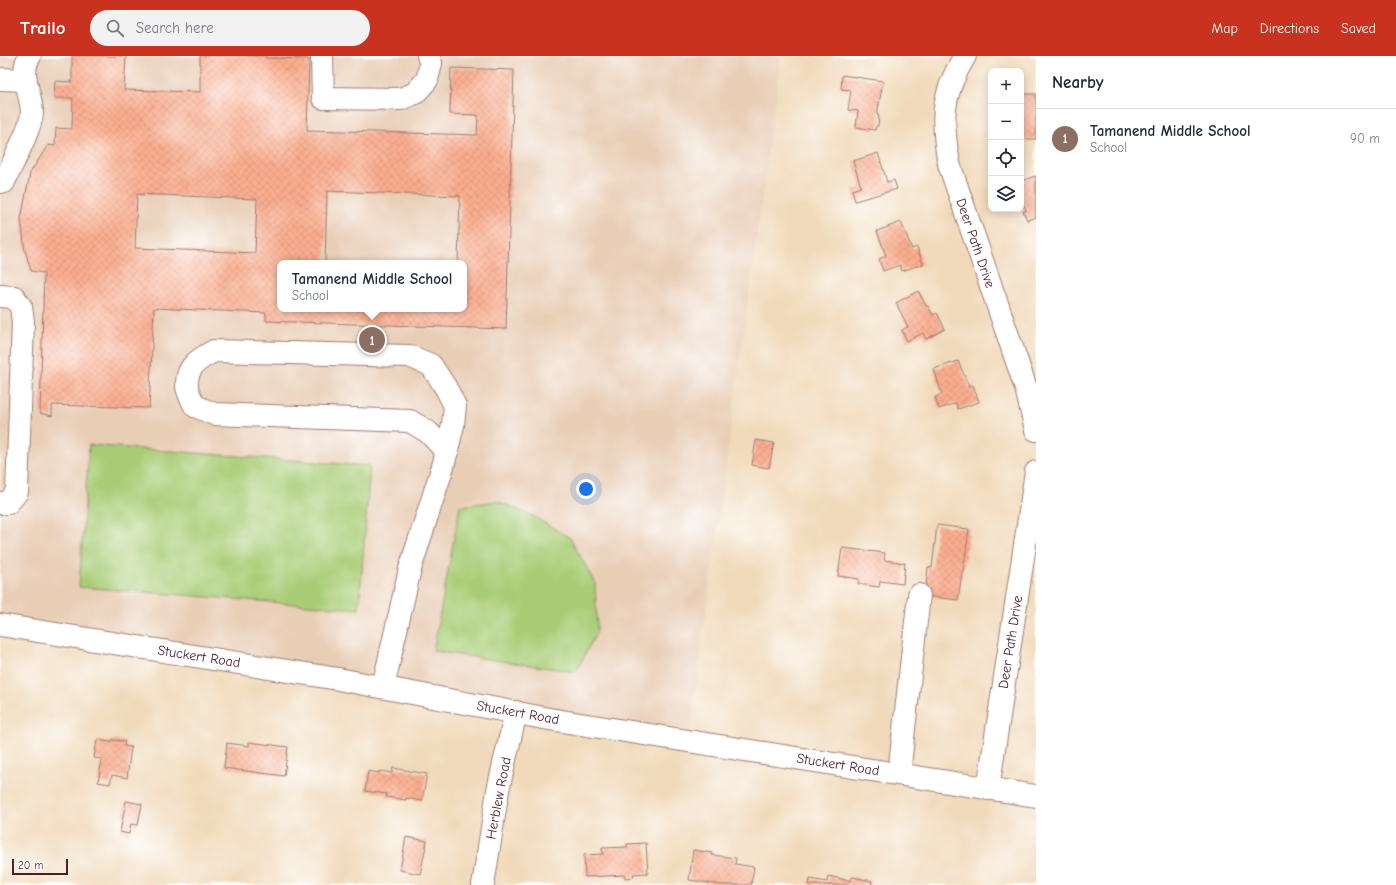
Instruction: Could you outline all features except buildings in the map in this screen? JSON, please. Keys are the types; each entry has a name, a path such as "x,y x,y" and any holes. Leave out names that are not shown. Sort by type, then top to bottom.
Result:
{"street":[{"path":"0,182 4,182 26,133 32,114 26,80 26,61 30,56"},
{"path":"322,56 323,98 401,100 415,93 427,80 431,63 428,56"},
{"name":"Deer Path Drive","path":"965,56 956,71 946,97 944,135 949,164 1026,388 1036,430"},
{"path":"0,79 26,80"},
{"path":"0,296 14,297 21,307 23,322 17,492 8,503 0,503"},
{"path":"383,687 410,569 447,452 453,425 455,406 446,388 431,365 408,356 214,351 199,359 189,370 187,386 195,406 214,414 410,421 428,432 447,452"},
{"name":"Deer Path Drive","path":"988,788 1036,472"},
{"path":"899,774 919,595"},
{"name":"Stuckert Road","path":"0,625 338,679 516,712 1036,796"},
{"name":"Herblew Road","path":"483,885 498,790 516,712"}],"shaded area":[{"path":"0,56 781,56 689,740 0,625"}],"green space":[{"path":"89,445 370,466 359,609 79,587"},
{"path":"497,501 531,515 570,538 595,583 597,631 576,672 433,651 460,506"}],"place":[{"name":"Tamanend Middle School","path":"372,340"}]}
